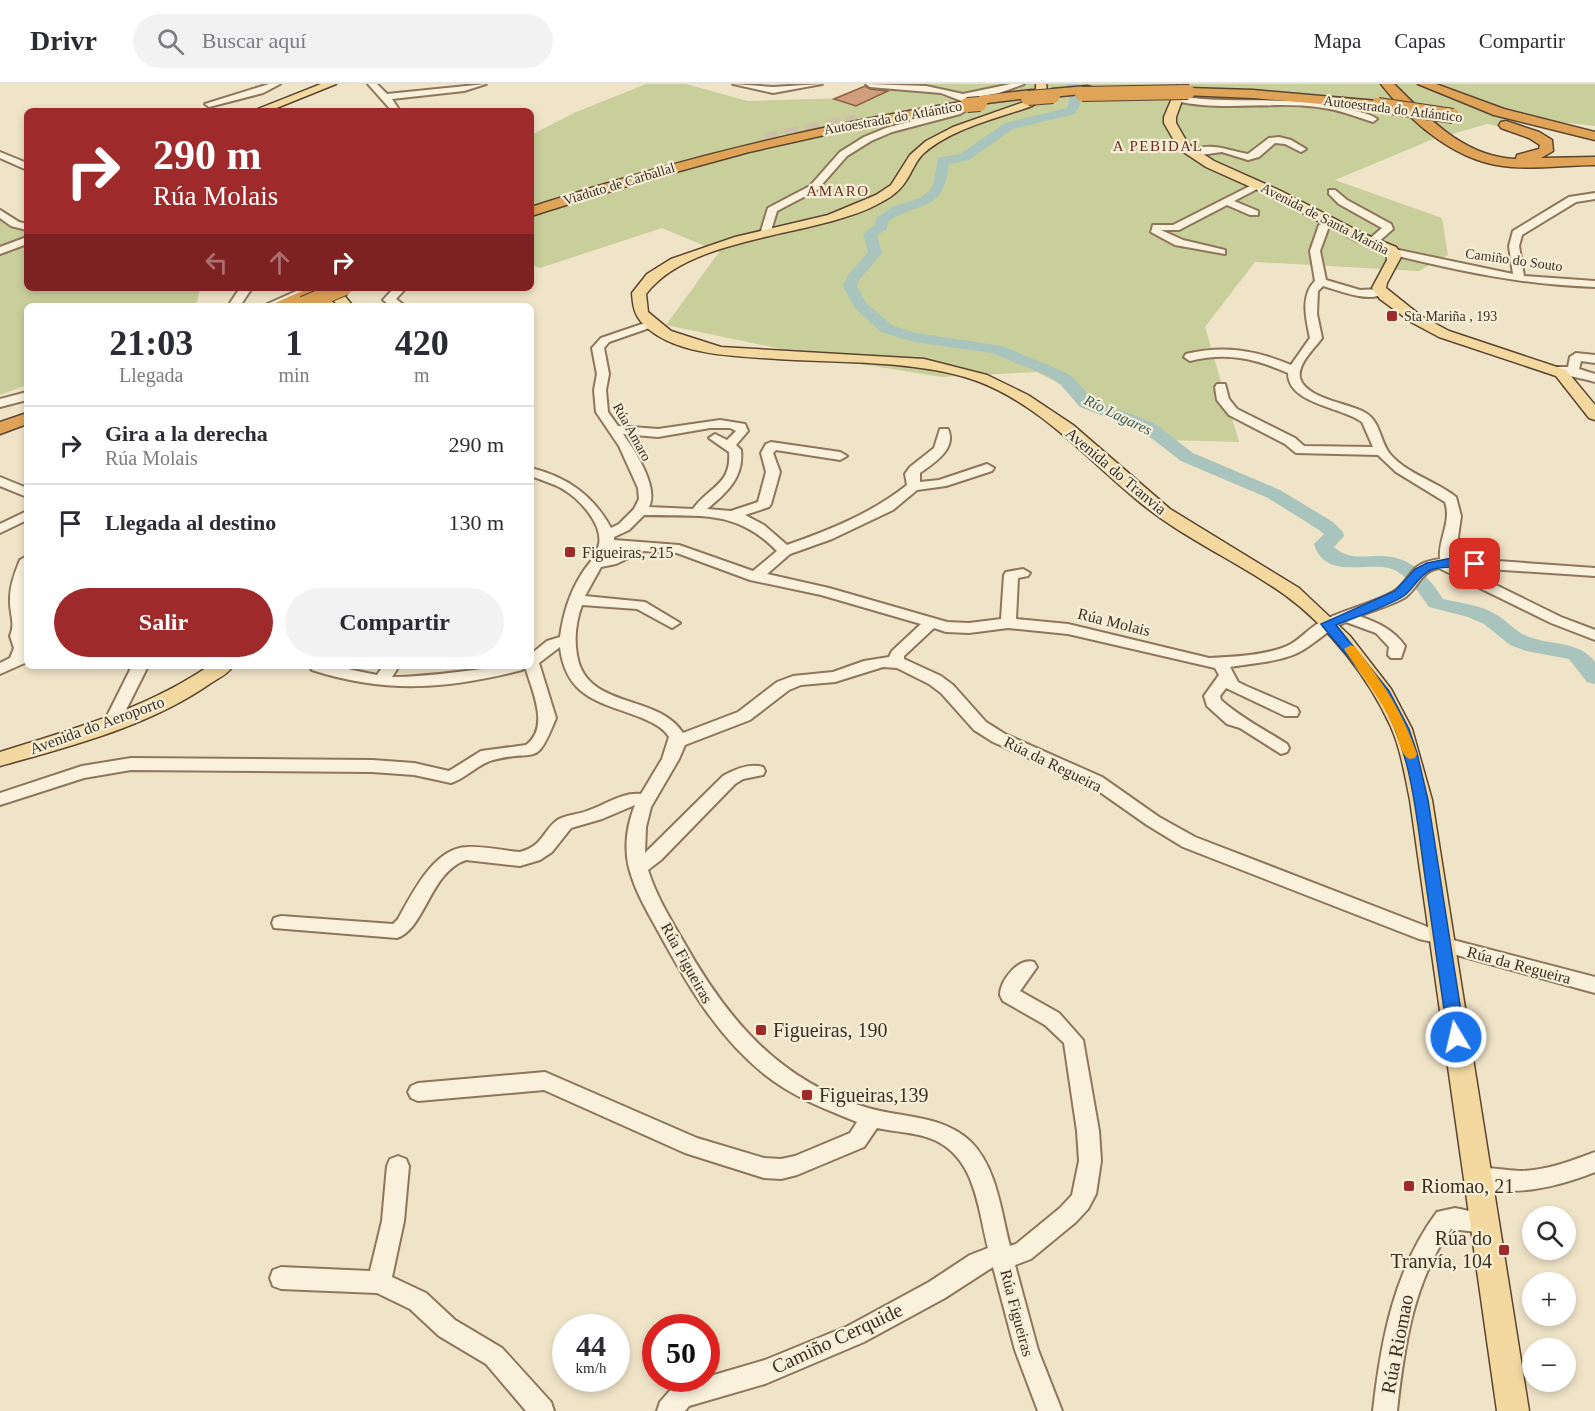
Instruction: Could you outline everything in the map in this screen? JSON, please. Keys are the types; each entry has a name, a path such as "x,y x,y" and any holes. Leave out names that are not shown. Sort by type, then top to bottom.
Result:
{"highway":[{"path":"1387,84 1441,137 1460,151 1492,161 1510,163 1595,161"},
{"path":"1393,84 1453,140 1471,151 1513,158 1535,156 1546,151 1547,143 1543,139 1506,125"},
{"path":"1424,84 1499,112 1595,137"},
{"path":"1225,89 1328,87"},
{"name":"Autoestrada do Atlántico","path":"856,121 1033,92 1225,89 1377,102 1595,137"},
{"name":"Autoestrada do Atlántico","path":"1186,91 1377,102"},
{"name":"Autoestrada do Atlántico","path":"703,157 971,101"},
{"name":"Autoestrada do Atlántico","path":"1485,121 1595,143"},
{"path":"703,157 765,140"},
{"name":"Viaduto de Carballal","path":"534,205 644,169 703,157"},
{"name":"Viaduto de Carballal","path":"534,211 703,157"},
{"path":"288,303 315,291"},
{"path":"311,303 338,291"},
{"path":"0,419 24,410"},
{"path":"0,428 24,419"}],"main road":[{"path":"266,108 331,84"},
{"path":"651,324 639,309 638,300 642,286 652,276 710,249 828,219 880,199 897,187 917,153 931,142 1028,104 1038,97 1042,89 1033,92"},
{"name":"Avenida de Santa Mariña","path":"1186,91 1172,111 1170,123 1183,146 1217,168 1258,185 1394,252 1392,268 1380,282 1381,292"},
{"path":"334,291 344,303"},
{"path":"1381,292 1416,319 1444,334 1519,361 1556,371 1564,376 1595,415"},
{"name":"Avenida do Tranvia","path":"651,324 679,339 721,351 924,364 961,372 1003,387 1067,428 1164,513 1292,592 1343,640 1384,694 1402,729 1421,800 1513,1411"},
{"name":"Avenida do Aeroporto","path":"0,759 111,724 167,701 217,669"}],"street":[{"path":"208,104 260,91 276,84"},
{"path":"372,84 395,108"},
{"path":"385,98 482,84"},
{"path":"737,84 773,90 818,84"},
{"path":"870,84 945,91 971,101 1020,84"},
{"path":"1186,91 1204,103 1281,102 1326,105 1373,118"},
{"path":"238,97 272,105"},
{"path":"765,234 772,210 807,192 822,181 835,162 852,148 879,134 962,110 972,103 971,101"},
{"path":"1193,153 1223,149 1249,157 1272,140 1287,141 1301,149"},
{"path":"0,155 23,165"},
{"path":"0,168 23,165"},
{"path":"1221,252 1190,246 1163,237 1156,232 1157,227 1175,228 1258,185"},
{"path":"1332,192 1343,202 1387,226 1388,229 1372,242"},
{"path":"1518,278 1519,271 1513,250 1518,233 1573,198 1595,196"},
{"path":"1225,201 1254,213"},
{"path":"0,213 15,224 24,226"},
{"path":"1322,282 1315,251 1323,227 1332,223"},
{"path":"0,251 24,241"},
{"name":"Camiño do Souto","path":"1394,252 1460,268 1518,278 1557,283 1595,284"},
{"path":"1322,282 1360,293 1381,292"},
{"path":"1322,282 1313,290 1311,314 1316,338 1294,371 1297,384 1306,393 1341,405 1368,420 1374,428 1381,452 1402,470 1451,500 1455,512 1454,526 1444,563 1556,620 1595,635"},
{"path":"276,303 305,291"},
{"path":"394,303 389,300 397,291"},
{"name":"Rúa Amaro","path":"640,511 646,499 645,488 615,430 602,412 600,403 603,374 598,348 605,340 651,324"},
{"path":"1190,357 1220,351 1267,359 1294,371"},
{"path":"1573,371 1576,357 1595,359"},
{"path":"1556,371 1573,371 1595,378"},
{"path":"1221,387 1223,400 1233,412 1290,441 1301,450 1381,452"},
{"path":"0,403 24,397"},
{"path":"615,430 659,432 701,424 741,427 742,431 729,446"},
{"path":"914,486 912,474 939,452 945,439 944,432"},
{"path":"698,513 700,508 726,486 732,477 737,458 735,450 715,438"},
{"path":"733,515 764,504 773,472 767,453 771,447 840,456"},
{"path":"755,577 785,551 827,537 888,507 914,486 922,487 956,480 987,468"},
{"path":"534,473 576,490 584,498 607,539"},
{"path":"0,481 24,492"},
{"path":"678,741 675,733 664,722 589,692 579,683 573,671 566,640 567,629 587,579 607,539 624,527 640,511 733,515 768,532 785,551"},
{"path":"0,529 24,516"},
{"name":"Rúa Molais","path":"607,539 691,552 755,577 824,591 930,624 969,628 1008,623 1068,629 1224,669 1297,647 1327,624 1400,594 1419,571 1444,563 1595,572"},
{"path":"596,564 611,561 642,546"},
{"path":"0,669 22,658 18,636 24,630 15,604 24,571"},
{"path":"1008,623 1011,575 1023,573"},
{"path":"578,600 640,605 672,622"},
{"path":"1345,616 1385,633 1397,646 1396,655"},
{"path":"895,663 897,654 930,624"},
{"path":"534,659 552,644 566,640"},
{"name":"Rúa da Regueira","path":"678,741 744,716 783,686 799,680 835,677 864,666 883,662 900,663 935,680 947,689 980,726 999,738 1096,781 1189,842 1442,940 1595,985"},
{"path":"111,724 139,669"},
{"path":"327,669 381,681 436,682 502,669"},
{"path":"381,681 389,669"},
{"path":"0,799 82,772 131,764 372,766 414,769 451,777 487,754 530,750 537,745 548,718 533,669"},
{"path":"1224,669 1233,685 1240,690 1291,712"},
{"path":"1224,669 1212,696 1213,702 1233,720 1246,724 1281,748"},
{"name":"Rúa Figueiras","path":"678,741 674,753 645,800 637,830 638,868 642,881 697,986 715,1013 753,1053 802,1090 872,1118 937,1129 966,1151 984,1186 1032,1364 1050,1411"},
{"path":"638,868 655,855 729,780 739,774 757,771"},
{"path":"281,923 397,931 405,924 427,883 454,857 466,853 520,859 534,855 546,848 565,824 596,815 630,799 645,800"},
{"name":"Camiño Cerquide","path":"669,1411 682,1395 765,1372 856,1334 937,1290 978,1263 1023,1252 1068,1215 1080,1202 1085,1194 1090,1161 1089,1131 1075,1044 1052,1019 1010,995 1010,989 1027,967"},
{"path":"418,1092 544,1081 693,1146 764,1168 781,1169 797,1166 857,1140 872,1118"},
{"path":"1478,1177 1533,1181 1565,1175 1595,1162"},
{"path":"379,1282 393,1221 398,1166"},
{"name":"Rúa Riomao","path":"1385,1411 1389,1374 1410,1284 1425,1247 1445,1219 1485,1222"},
{"path":"281,1278 379,1282 418,1301 447,1328 494,1356 542,1411"}],"green space":[{"path":"646,84 686,84 748,101 846,98 923,84 1595,84 1595,126 1559,122 1496,105 1512,129 1487,124 1431,140 1335,180 1442,218 1448,255 1419,271 1255,262 1205,327 1239,442 1166,440 1037,372 942,377 829,359 666,325 719,252 662,228 540,268 534,266 534,133 576,112"},
{"path":"0,216 24,227 24,291 199,291 197,303 24,303 24,386 0,395"}],"building":[{"path":"865,86 870,89 888,91 856,106 834,99"}],"waterway":[{"name":"Río Lagares","path":"1072,84 1076,98 1071,111 1009,126 964,157 943,161 940,185 935,193 925,201 897,210 881,221 882,226 870,234 875,253 853,278 850,286 860,305 887,329 914,337 996,349 1054,373 1066,380 1086,403 1148,427 1187,457 1274,494 1326,526 1334,532 1334,536 1324,544 1325,548 1340,560 1396,564 1419,580 1436,603 1475,612 1491,620 1517,640 1533,646 1575,654 1581,658 1595,677"}],"tunnel":[{"path":"765,140 856,121"}],"slow traffic":[{"path":"1351,649 1384,694 1402,729 1410,754"}],"place":[{"name":"Sta Mariña , 193","path":"1392,316"},
{"name":"Figueiras, 215","path":"570,552"},
{"name":"Figueiras, 190","path":"761,1030"},
{"name":"Figueiras,139","path":"807,1095"},
{"name":"Riomao, 21","path":"1409,1186"},
{"name":"Rúa do Tranvía, 104","path":"1504,1250"}],"district":[{"name":"A PEBIDAL","path":"1158,146"},
{"name":"AMARO","path":"838,191"}],"route":[{"path":"1456,1037 1421,800 1410,753 1402,729 1384,694 1343,640 1327,624 1400,594 1419,571 1431,565 1452,562 1475,564"}]}
